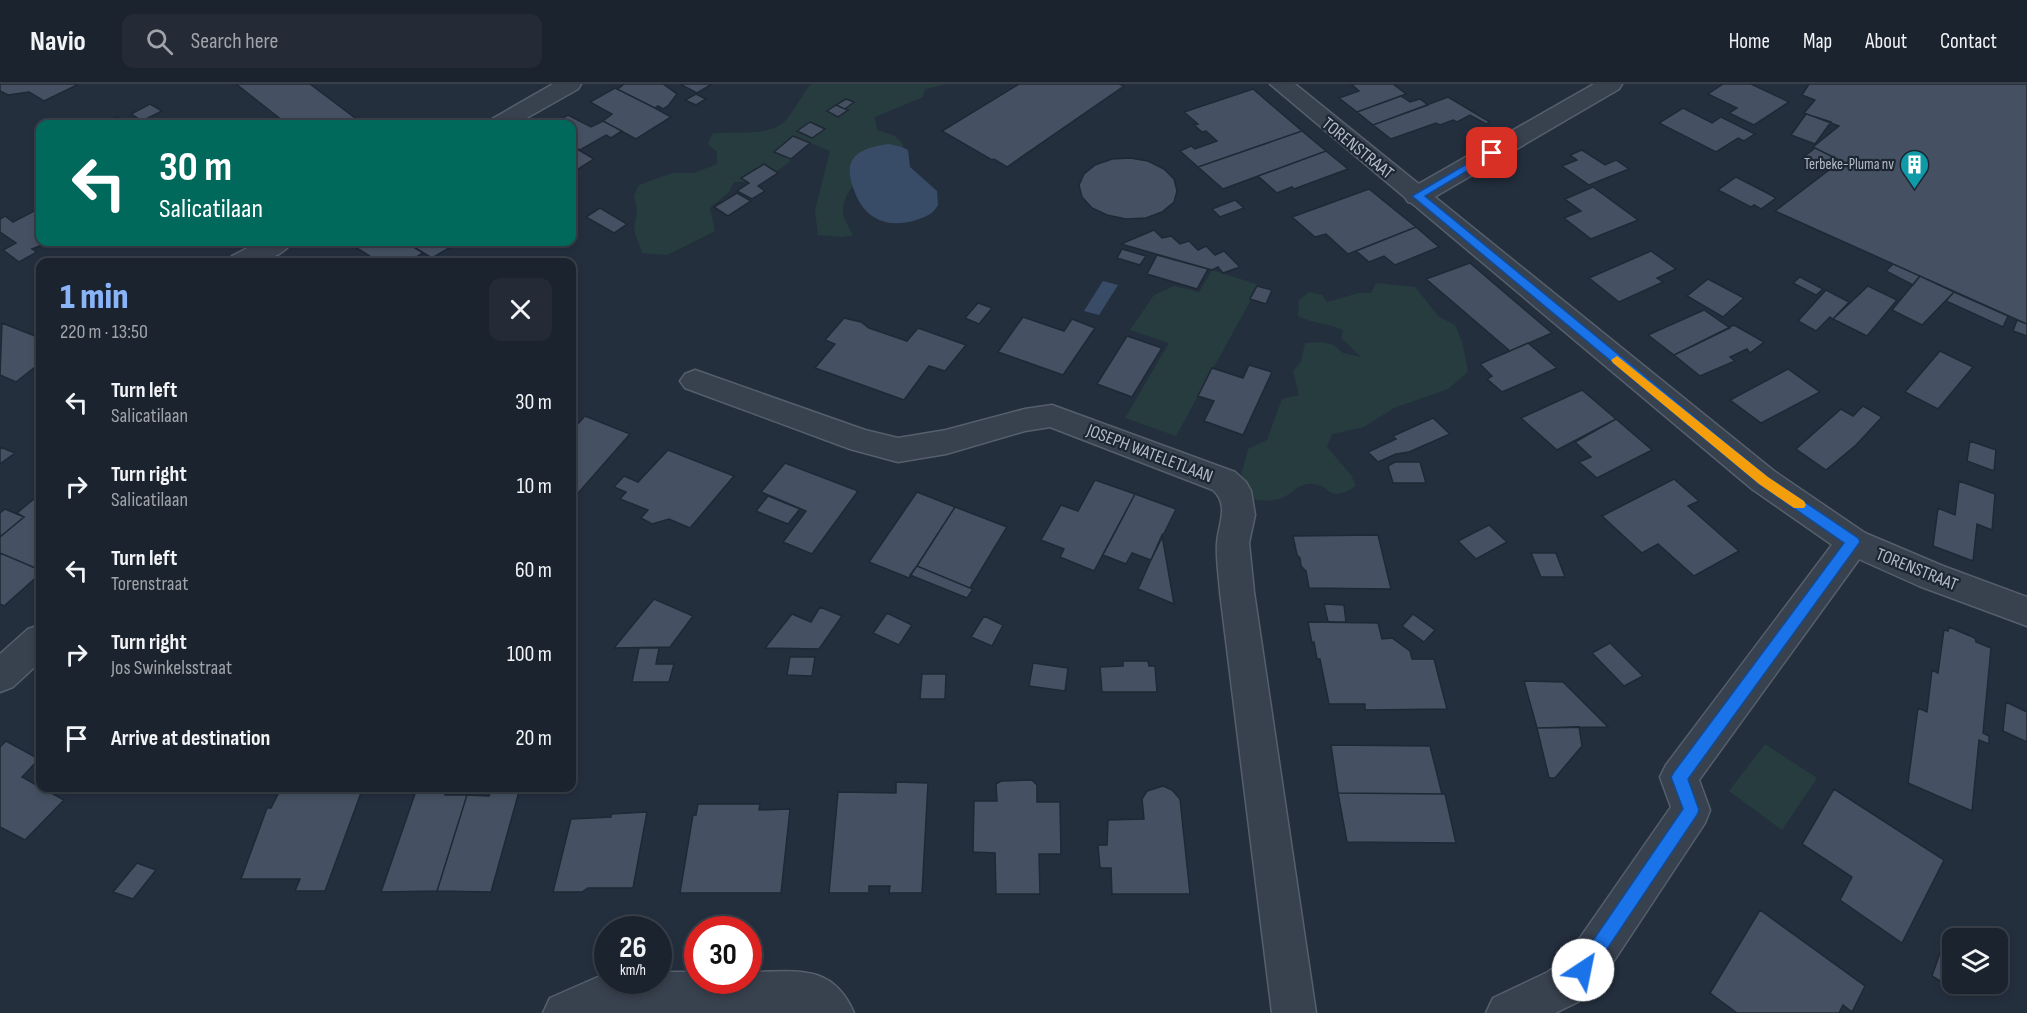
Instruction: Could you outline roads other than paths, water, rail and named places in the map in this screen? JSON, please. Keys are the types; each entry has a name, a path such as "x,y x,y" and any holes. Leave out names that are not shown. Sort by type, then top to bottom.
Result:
{"street":[{"path":"507,120 570,84"},
{"name":"TORENSTRAAT","path":"1281,84 1764,480 1853,542 1931,576 2027,612"},
{"path":"1418,196 1611,84"},
{"path":"249,258 271,246"},
{"name":"JOSEPH WATELETLAAN","path":"695,381 861,441 898,450 946,442 1025,420 1052,416 1224,481 1235,491 1239,515 1233,543 1237,592 1294,1013"},
{"path":"1508,1013 1563,987 1583,970 1691,810 1679,777 1853,542"},
{"path":"0,676 36,644"},
{"path":"565,1013 608,994 813,993 832,1013"}],"water":[{"path":"889,144 908,150 910,167 937,191 938,205 926,216 905,222 886,222 870,215 858,200 851,179 851,162 855,156 869,148"},
{"path":"1103,281 1118,285 1099,315 1084,311"}],"place":[{"name":"Terbeke-Pluma nv","path":"1915,190"}]}
